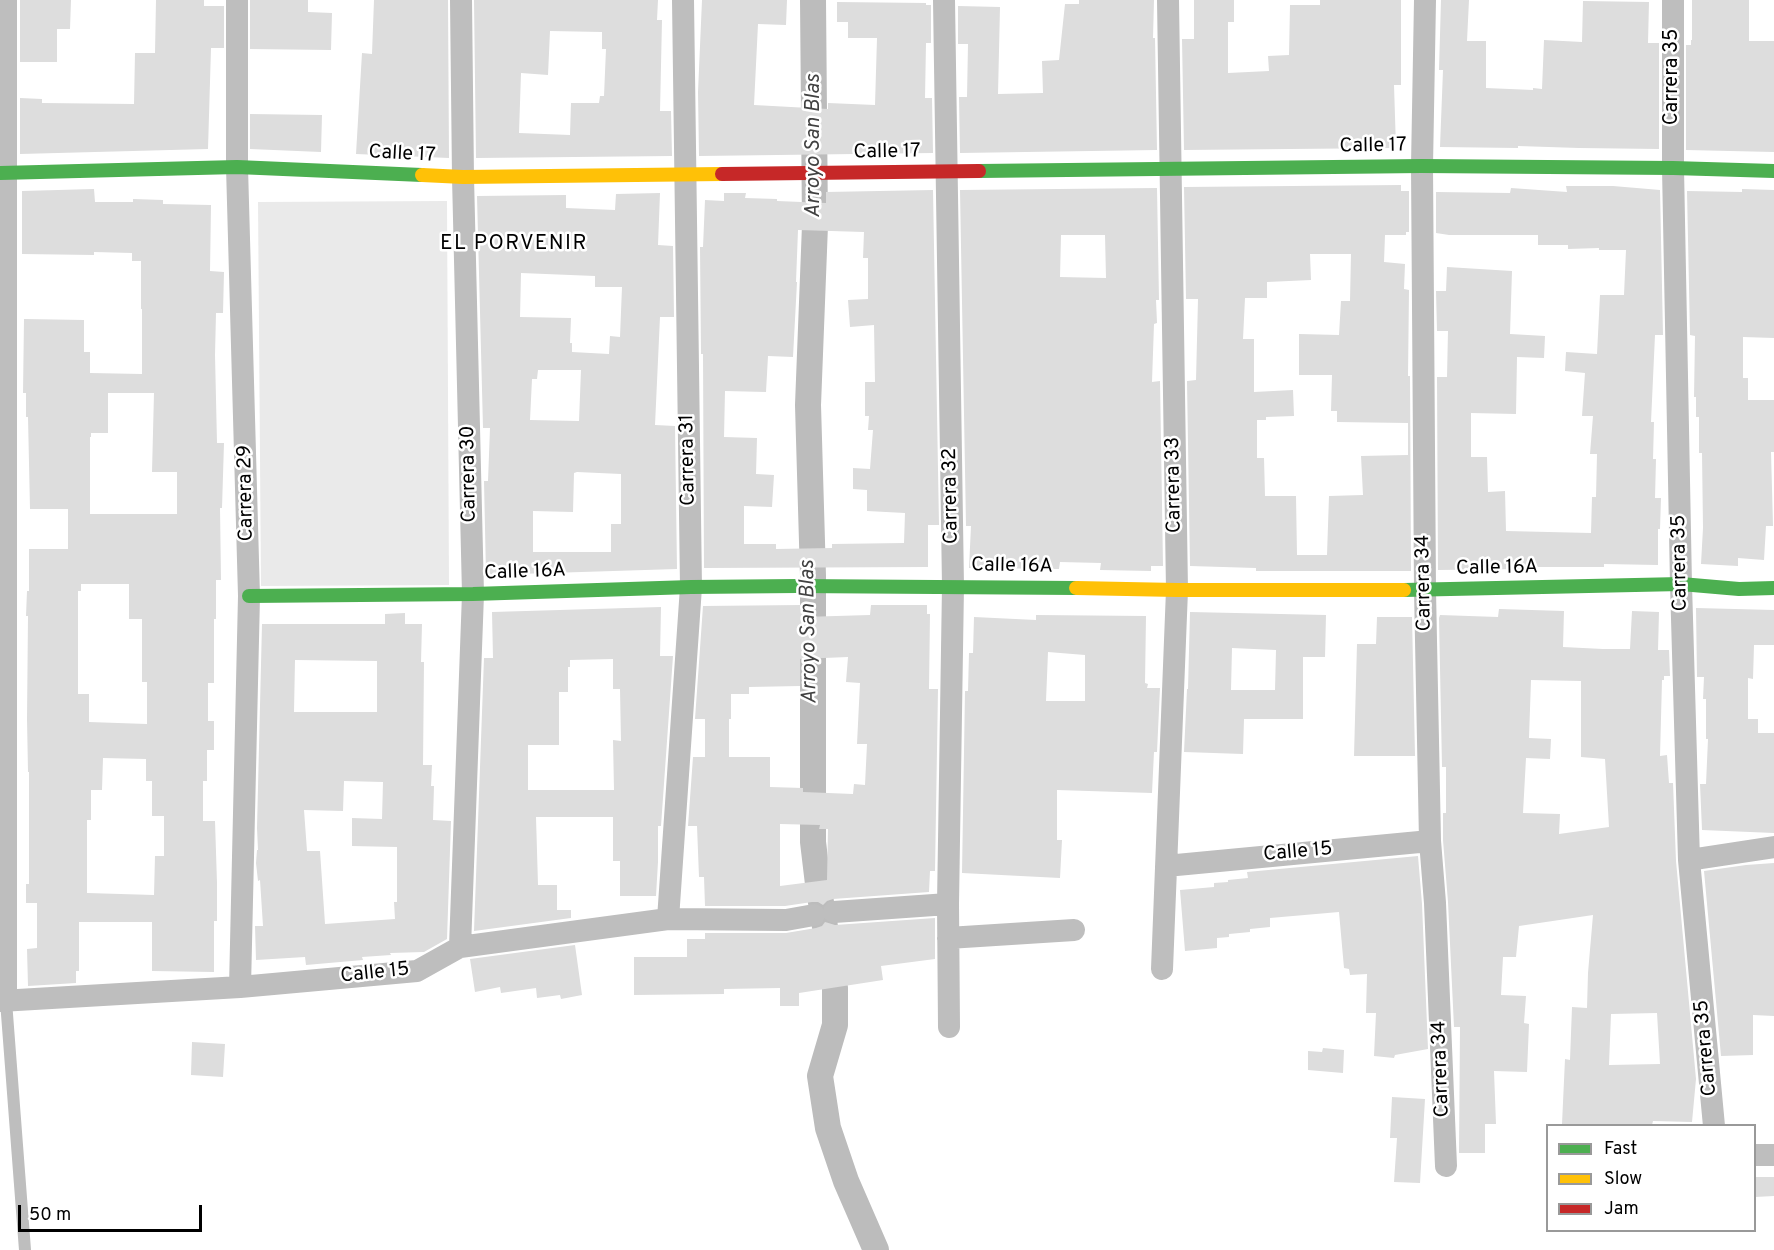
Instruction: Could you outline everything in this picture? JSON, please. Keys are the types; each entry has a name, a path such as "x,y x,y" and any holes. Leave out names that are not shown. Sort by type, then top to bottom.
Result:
{"street":[{"path":"3,1001 3,173 6,0"},
{"name":"Carrera 29","path":"237,0 237,167 249,596 240,987"},
{"name":"Carrera 30","path":"460,947 473,594 461,0"},
{"name":"Carrera 31","path":"668,919 691,587 683,0"},
{"name":"Carrera 32","path":"944,0 953,586 948,904 949,1027"},
{"name":"Carrera 33","path":"1162,969 1177,590 1168,0"},
{"name":"Carrera 34","path":"1425,0 1422,166 1425,590 1430,841 1436,915 1446,1166"},
{"name":"Carrera 35","path":"1673,0 1673,168 1689,860 1714,1124"},
{"name":"Calle 17","path":"3,173 237,167 463,177 1422,166 1774,171"},
{"name":"Calle 16A","path":"249,596 473,594 797,586 1425,590 1681,584 1738,589 1774,588"},
{"name":"Calle 15","path":"1166,866 1430,841"},
{"path":"1689,860 1774,847"},
{"name":"Calle 15","path":"3,1001 240,987 417,971 460,947 668,919 786,920 824,914 948,904"},
{"path":"948,938 1074,930"},
{"path":"1756,1155 1774,1155"}],"lane":[{"path":"3,1001 25,1250"}],"shaded area":[{"path":"447,201 449,585 261,586 258,202"}],"building":[{"path":"20,0 71,0 70,29 57,29 57,62 20,62"},
{"path":"156,0 204,0 204,6 224,6 224,48 211,48 208,149 20,154 20,98 42,99 42,103 134,104 135,53 155,53"},
{"path":"250,0 308,0 308,12 332,13 331,50 250,49"},
{"path":"374,0 448,0 449,158 356,154 362,53 372,54"},
{"path":"474,0 658,0 657,20 662,20 660,111 671,111 672,156 476,158","holes":["550,31 602,32 602,49 606,49 604,96 600,96 599,103 571,103 570,135 519,133 521,73 548,75"]},
{"path":"702,0 787,0 786,25 758,24 754,105 828,109 828,103 875,105 877,38 848,38 848,22 837,22 837,2 926,3 926,5 931,5 931,43 926,43 925,98 932,98 933,153 699,156 698,92"},
{"path":"1079,0 1154,0 1157,150 960,153 959,97 967,97 968,44 958,44 958,6 1000,7 998,94 1043,93 1042,61 1059,60 1065,4 1079,4"},
{"path":"1194,0 1234,0 1234,22 1228,22 1228,73 1269,71 1268,56 1289,55 1290,5 1320,5 1320,0 1401,0 1401,85 1394,85 1396,148 1184,150 1182,39 1194,39"},
{"path":"1441,0 1469,0 1467,41 1486,41 1486,88 1533,90 1533,88 1542,89 1544,40 1582,42 1583,1 1649,2 1648,43 1659,43 1659,149 1440,147 1443,70 1439,70"},
{"path":"1692,0 1749,0 1749,41 1774,41 1774,152 1686,150 1686,45 1691,45 1692,40"},
{"path":"250,114 322,115 321,152 250,149"},
{"path":"1401,185 1401,191 1409,191 1409,232 1406,232 1406,235 1385,235 1384,262 1405,264 1404,289 1409,290 1411,571 1256,571 1256,568 1190,566 1187,381 1196,380 1198,299 1186,299 1184,187","holes":["1310,254 1351,254 1350,301 1341,301 1339,335 1299,334 1299,375 1332,375 1331,411 1337,411 1337,422 1408,423 1408,455 1361,456 1363,495 1329,496 1327,555 1297,555 1296,496 1265,496 1264,458 1257,458 1257,420 1266,420 1266,417 1294,416 1293,390 1254,392 1254,339 1243,339 1245,298 1267,298 1267,282 1311,280"]},
{"path":"1566,186 1613,186 1660,190 1663,335 1655,335 1651,422 1654,422 1653,459 1656,459 1655,498 1661,498 1658,565 1604,564 1604,567 1438,570 1437,377 1447,377 1448,331 1437,331 1436,291 1446,291 1447,267 1512,271 1510,334 1545,336 1544,358 1517,357 1516,414 1471,413 1471,457 1487,457 1488,492 1505,491 1506,531 1591,533 1592,497 1596,497 1597,454 1590,454 1593,416 1582,416 1585,373 1565,371 1566,352 1597,354 1600,295 1624,295 1626,250 1568,249 1568,245 1538,245 1538,235 1436,233 1436,192 1510,193 1511,188 1567,192"},
{"path":"1157,188 1159,300 1156,300 1157,323 1154,324 1152,382 1160,381 1163,566 1151,566 1151,571 1100,570 1101,563 1060,562 1059,569 969,568 971,526 966,526 960,190","holes":["1061,235 1105,235 1106,278 1060,277"]},
{"path":"94,189 95,202 133,202 133,199 163,200 163,204 211,205 210,271 224,272 223,313 216,313 215,355 217,443 224,443 222,508 220,508 221,580 216,580 214,683 208,683 208,721 214,721 214,750 207,750 207,781 203,781 203,821 215,821 217,921 214,921 214,972 152,971 152,922 79,922 79,971 76,971 76,983 28,986 27,949 37,948 37,903 26,903 26,884 29,884 28,616 26,616 27,591 29,591 29,549 68,549 68,509 30,509 28,417 26,417 26,393 23,393 24,319 84,320 84,352 90,352 90,373 142,374 142,309 141,261 132,261 132,253 22,254 22,191","holes":["108,393 154,393 152,472 177,472 177,514 90,514 90,437 91,433 108,433","81,584 129,584 129,619 142,619 142,682 147,682 147,724 89,722 89,694 78,694 78,591 81,591","103,758 146,759 146,781 152,781 152,816 164,816 164,856 155,856 154,895 87,893 87,820 91,820 91,790 102,790"]},
{"path":"1742,189 1774,190 1774,338 1743,337 1743,378 1748,378 1748,400 1774,400 1774,452 1771,452 1773,526 1766,526 1764,560 1738,558 1738,566 1701,564 1702,453 1699,453 1699,417 1696,417 1696,397 1694,397 1695,336 1690,335 1687,191 1742,192"},
{"path":"933,190 939,525 928,525 928,567 704,568 700,247 703,247 705,200 724,201 724,193 746,193 745,198 826,203 826,192","holes":["798,230 864,232 863,258 868,258 868,299 848,300 850,327 874,325 875,382 865,382 865,416 869,416 868,430 873,430 870,469 853,468 853,489 867,490 867,511 905,513 904,543 832,544 832,548 776,549 776,544 744,544 744,506 772,507 774,475 756,474 757,438 724,437 725,391 766,392 768,356 793,357"]},
{"path":"660,193 658,245 673,246 674,317 660,317 655,425 675,426 677,569 486,575 484,481 488,481 490,428 483,428 477,196 566,195 566,208 615,210 616,194","holes":["521,273 595,276 595,287 622,287 620,337 610,336 609,354 572,352 571,318 520,317","538,370 581,370 579,421 530,420 532,379 537,379","574,473 621,474 621,524 611,524 611,552 533,552 533,511 573,512"]},
{"path":"801,605 802,617 870,615 871,605 927,605 927,614 930,614 929,689 938,689 935,871 930,871 929,892 833,899 823,905 812,902 785,906 705,906 704,877 699,877 697,826 688,826 693,757 705,757 705,719 695,719 703,606","holes":["848,657 846,682 860,683 857,744 867,744 865,785 854,784 853,794 803,792 803,788 770,787 770,757 729,757 731,694 749,694 749,687 800,686 800,659","780,824 820,825 819,829 828,829 827,880 780,886"]},
{"path":"661,607 660,656 673,656 661,826 658,826 656,896 620,896 620,861 613,861 613,817 536,817 538,885 557,885 557,910 571,910 571,918 474,931 484,658 493,658 492,612","holes":["613,659 613,689 620,689 621,741 613,740 614,790 528,790 528,745 559,745 559,692 568,692 570,660"]},
{"path":"1696,608 1774,610 1774,645 1754,645 1753,679 1748,678 1748,719 1758,719 1758,733 1774,733 1774,833 1702,830 1700,784 1706,784 1708,739 1706,739 1706,699 1703,699 1704,677 1697,677"},
{"path":"1499,609 1564,611 1563,647 1630,649 1632,611 1659,612 1658,650 1669,650 1670,676 1664,676 1662,680 1660,756 1667,755 1669,783 1673,783 1676,861 1696,1079 1692,1122 1562,1124 1565,1059 1570,1060 1572,1007 1587,1008 1593,915 1519,926 1516,957 1503,957 1501,995 1526,996 1524,1023 1529,1024 1527,1072 1494,1071 1496,1124 1485,1124 1485,1153 1459,1153 1460,1027 1454,1027 1443,840 1443,813 1446,813 1446,767 1442,767 1440,615 1498,617","holes":["1531,680 1581,681 1581,757 1605,759 1609,827 1559,834 1560,814 1523,813 1526,758 1550,759 1551,739 1529,738","1657,1013 1660,1064 1609,1065 1611,1014"]},
{"path":"1190,612 1326,615 1325,657 1303,657 1303,719 1244,719 1243,754 1184,752","holes":["1232,648 1276,650 1275,690 1231,690"]},
{"path":"405,613 405,624 422,624 423,765 432,765 433,820 451,821 447,939 424,952 390,953 391,955 362,957 363,960 306,965 305,957 256,960 255,926 263,926 260,880 258,881 256,863 262,624 385,624 385,614","holes":["295,660 377,661 377,712 294,712","344,781 383,782 382,819 352,818 352,846 397,847 395,919 325,924 320,851 307,851 304,810 343,811"]},
{"path":"1036,615 1146,616 1145,683 1148,684 1147,688 1160,688 1157,752 1154,752 1152,793 1057,790 1057,840 1062,840 1060,878 962,873 965,691 968,691 969,653 973,653 974,617 1036,620","holes":["1048,652 1085,655 1085,701 1046,701"]},
{"path":"1377,617 1412,617 1415,756 1354,756 1357,644 1376,644"},
{"path":"1418,856 1428,1049 1395,1055 1394,1058 1374,1056 1376,1013 1366,1013 1367,974 1350,975 1349,969 1344,968 1339,912 1270,918 1270,927 1250,929 1250,932 1217,938 1217,948 1185,951 1180,890 1214,887 1214,883 1248,878 1247,872"},
{"path":"1774,863 1774,1016 1753,1015 1753,1055 1721,1056 1704,871"},
{"path":"935,918 935,959 881,966 883,980 799,993 799,1006 780,1006 780,988 724,989 724,994 634,995 634,957 687,957 687,939 705,939 705,933 786,933 816,928 825,922 835,925"},
{"path":"575,945 582,995 561,999 560,995 537,998 536,988 501,993 500,987 475,992 470,959"},
{"path":"192,1042 225,1044 223,1077 191,1075"},
{"path":"1323,1048 1344,1050 1343,1073 1308,1070 1308,1051 1322,1052"},
{"path":"1392,1097 1425,1099 1420,1183 1394,1182 1397,1138 1390,1138"},
{"path":"1756,1177 1774,1177 1774,1196 1756,1197"}],"waterway":[{"name":"Arroyo San Blas","path":"813,0 815,225 808,405 813,576 813,842 835,988 835,1025 820,1076 828,1128 846,1181 876,1250"}],"traffic: fast":[{"path":"979,171 1422,166 1774,171"},
{"path":"0,173 237,167 422,175"},
{"path":"1404,590 1681,584 1739,589 1774,588"},
{"path":"249,596 473,594 691,587 1076,588"}],"traffic: slow":[{"path":"422,175 463,177 722,174"},
{"path":"1076,588 1404,590"}],"traffic: jam":[{"path":"722,174 979,171"}],"district":[{"name":"EL PORVENIR","path":"514,245"}]}
